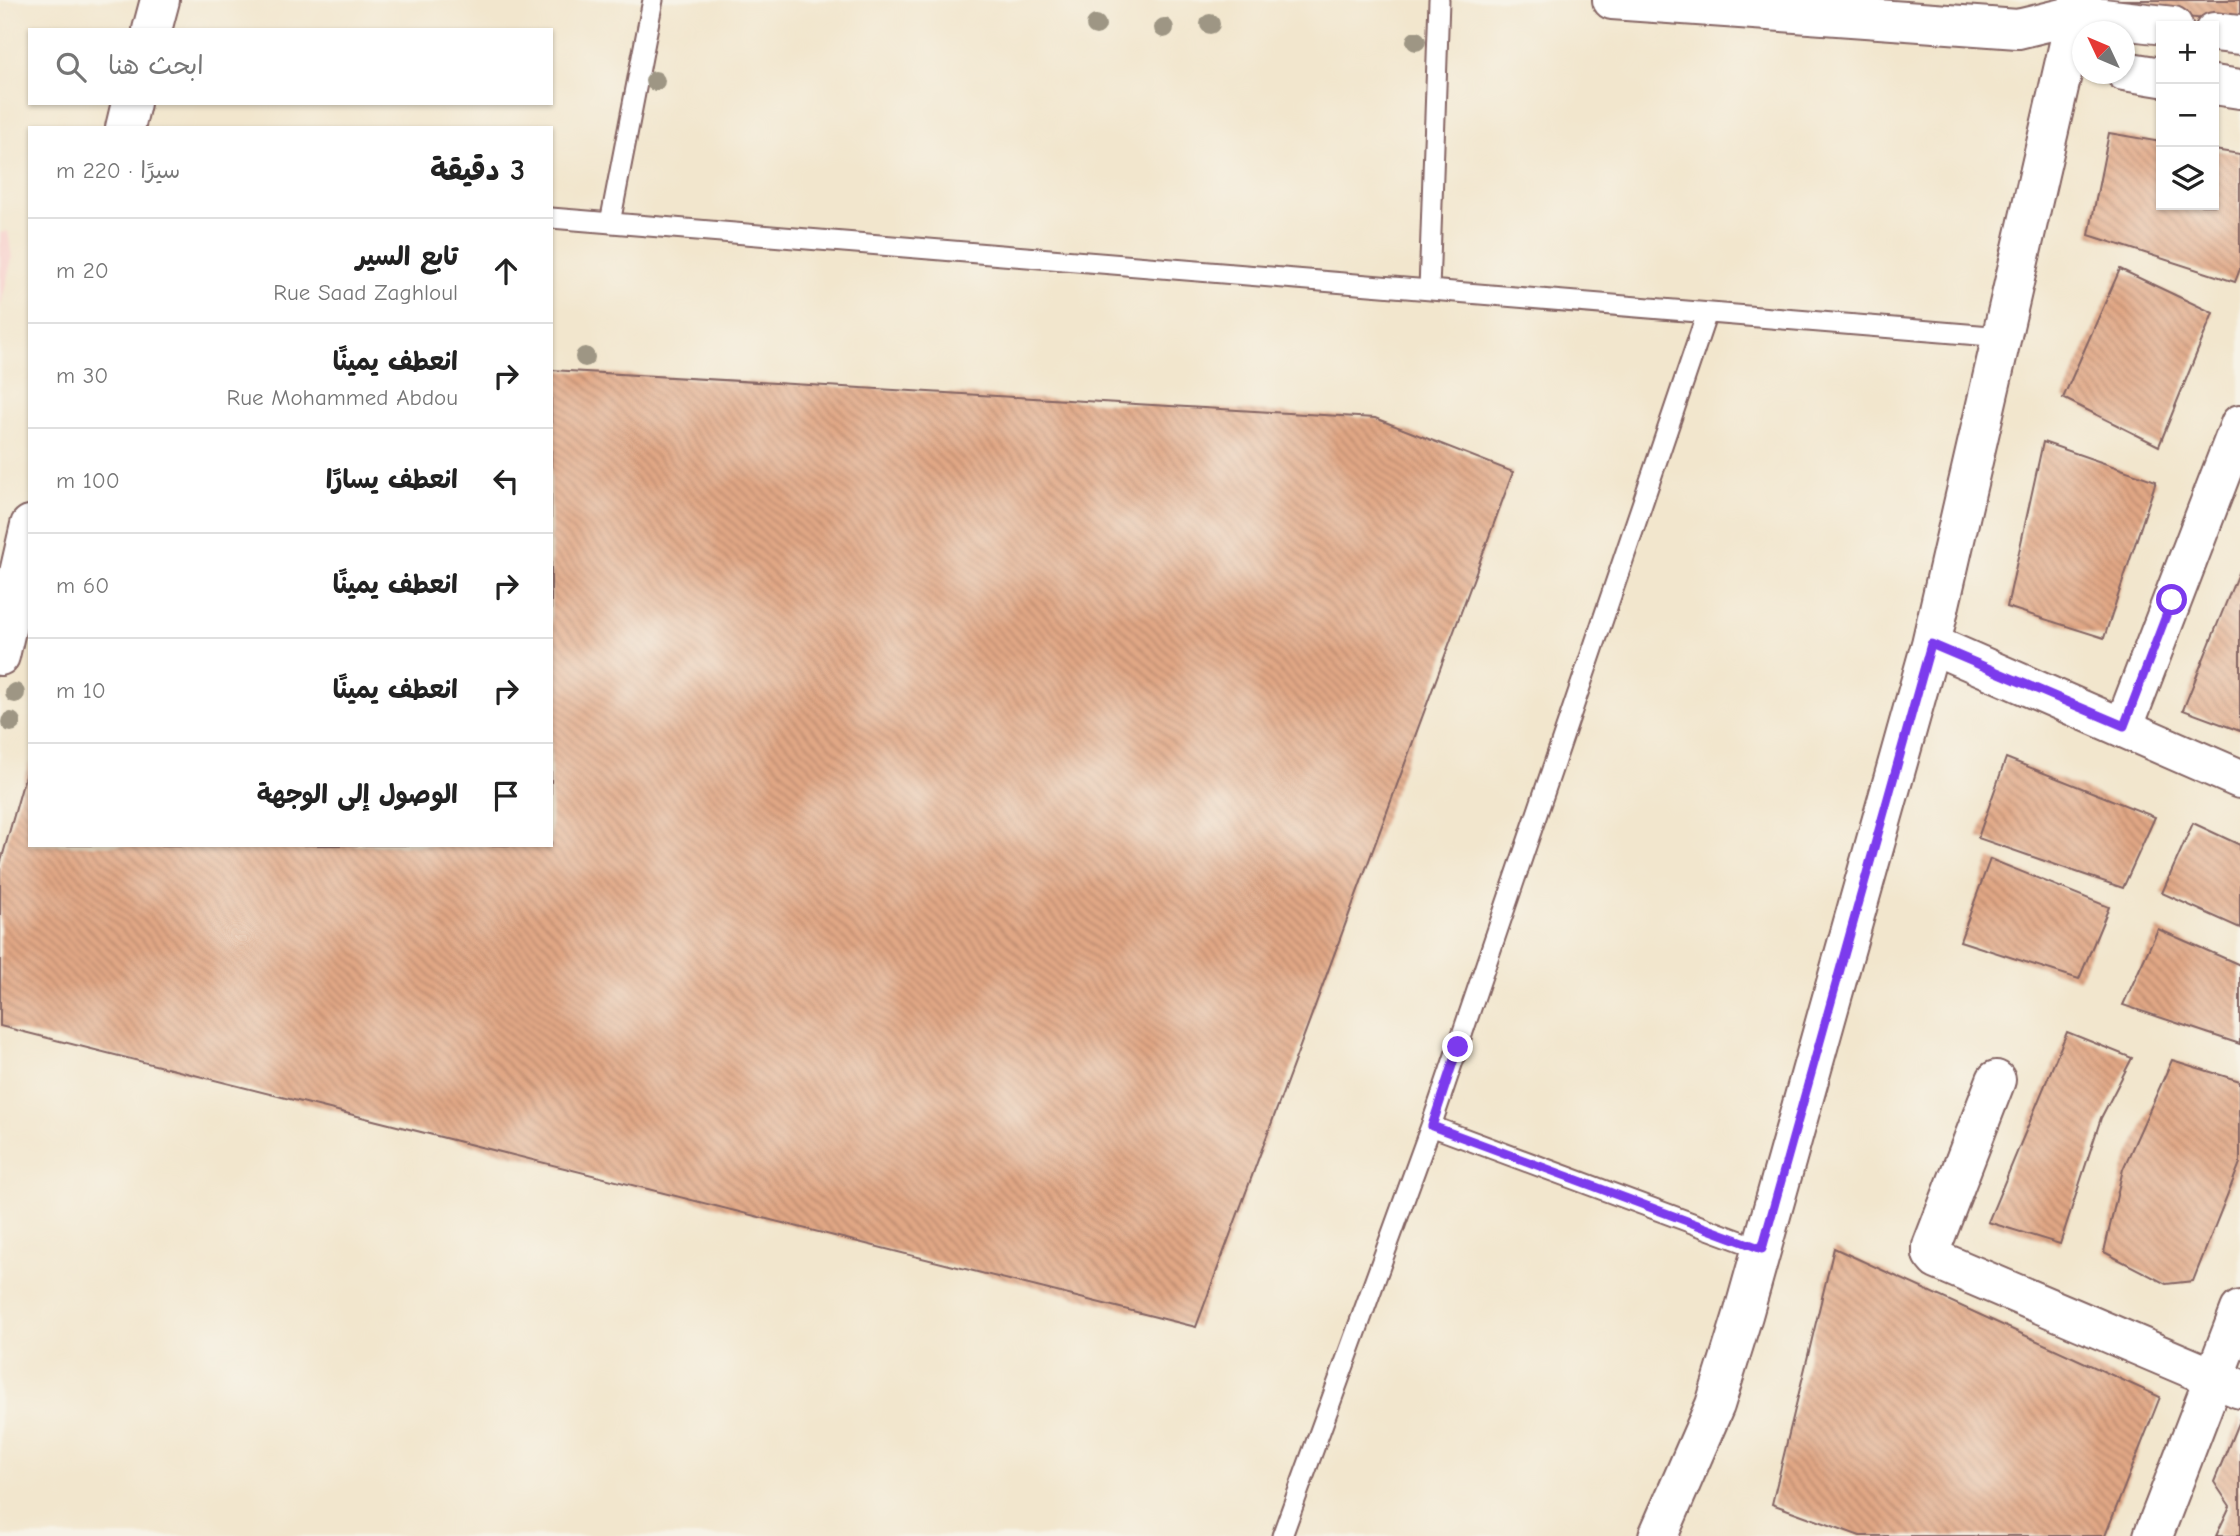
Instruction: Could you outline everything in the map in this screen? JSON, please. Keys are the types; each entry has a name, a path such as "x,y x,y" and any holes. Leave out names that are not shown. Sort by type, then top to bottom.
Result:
{"street":[{"path":"153,28 160,0"},
{"path":"1612,0 2018,29 2078,8 2156,23"},
{"path":"2018,29 2072,59"},
{"path":"2219,33 2240,35"},
{"path":"1658,1536 1715,1405 1762,1249 1931,644 2003,337 2072,72"},
{"path":"2135,73 2156,76"},
{"path":"2219,86 2240,89"},
{"path":"125,126 131,105"},
{"path":"2124,726 2240,424"},
{"path":"0,656 28,533"},
{"path":"1931,644 2124,726 2240,779"},
{"path":"1996,1080 1932,1245 1932,1254 1951,1268 2227,1383"},
{"path":"2153,1536 2227,1383 2240,1310"}],"lane":[{"path":"610,223 653,0"},
{"path":"1429,290 1439,0"},
{"path":"553,218 2003,337"},
{"path":"1282,1536 1432,1126 1707,313"},
{"path":"1432,1126 1762,1249"}],"shaded area":[{"path":"8,231 12,258 0,309 0,233"}],"building":[{"path":"2117,0 2240,0 2240,23 2115,9"},
{"path":"2109,133 2156,141 2156,210 2219,210 2219,151 2240,154 2240,269 2235,282 2089,235"},
{"path":"2120,269 2213,313 2159,446 2063,398"},
{"path":"553,370 1375,418 1513,472 1196,1327 0,1026 0,865 28,766 28,847 553,847"},
{"path":"2043,442 2156,481 2104,638 2007,607"},
{"path":"2240,568 2240,731 2183,710"},
{"path":"2006,758 2155,817 2123,888 1978,838"},
{"path":"2193,823 2240,845 2240,928 2162,893"},
{"path":"1990,859 2109,907 2079,979 1960,941"},
{"path":"2158,929 2240,965 2240,1044 2123,1005"},
{"path":"2067,1032 2132,1058 2101,1118 2060,1244 1988,1222"},
{"path":"2172,1060 2240,1081 2240,1163 2193,1281 2166,1284 2104,1252 2123,1169"},
{"path":"1834,1248 2160,1397 2105,1536 1860,1536 1772,1504"},
{"path":"2240,1418 2240,1536 2216,1536 2230,1506 2214,1482"}],"route":[{"path":"1458,1047 1432,1126 1762,1249 1931,644 2124,726 2172,600"}]}
